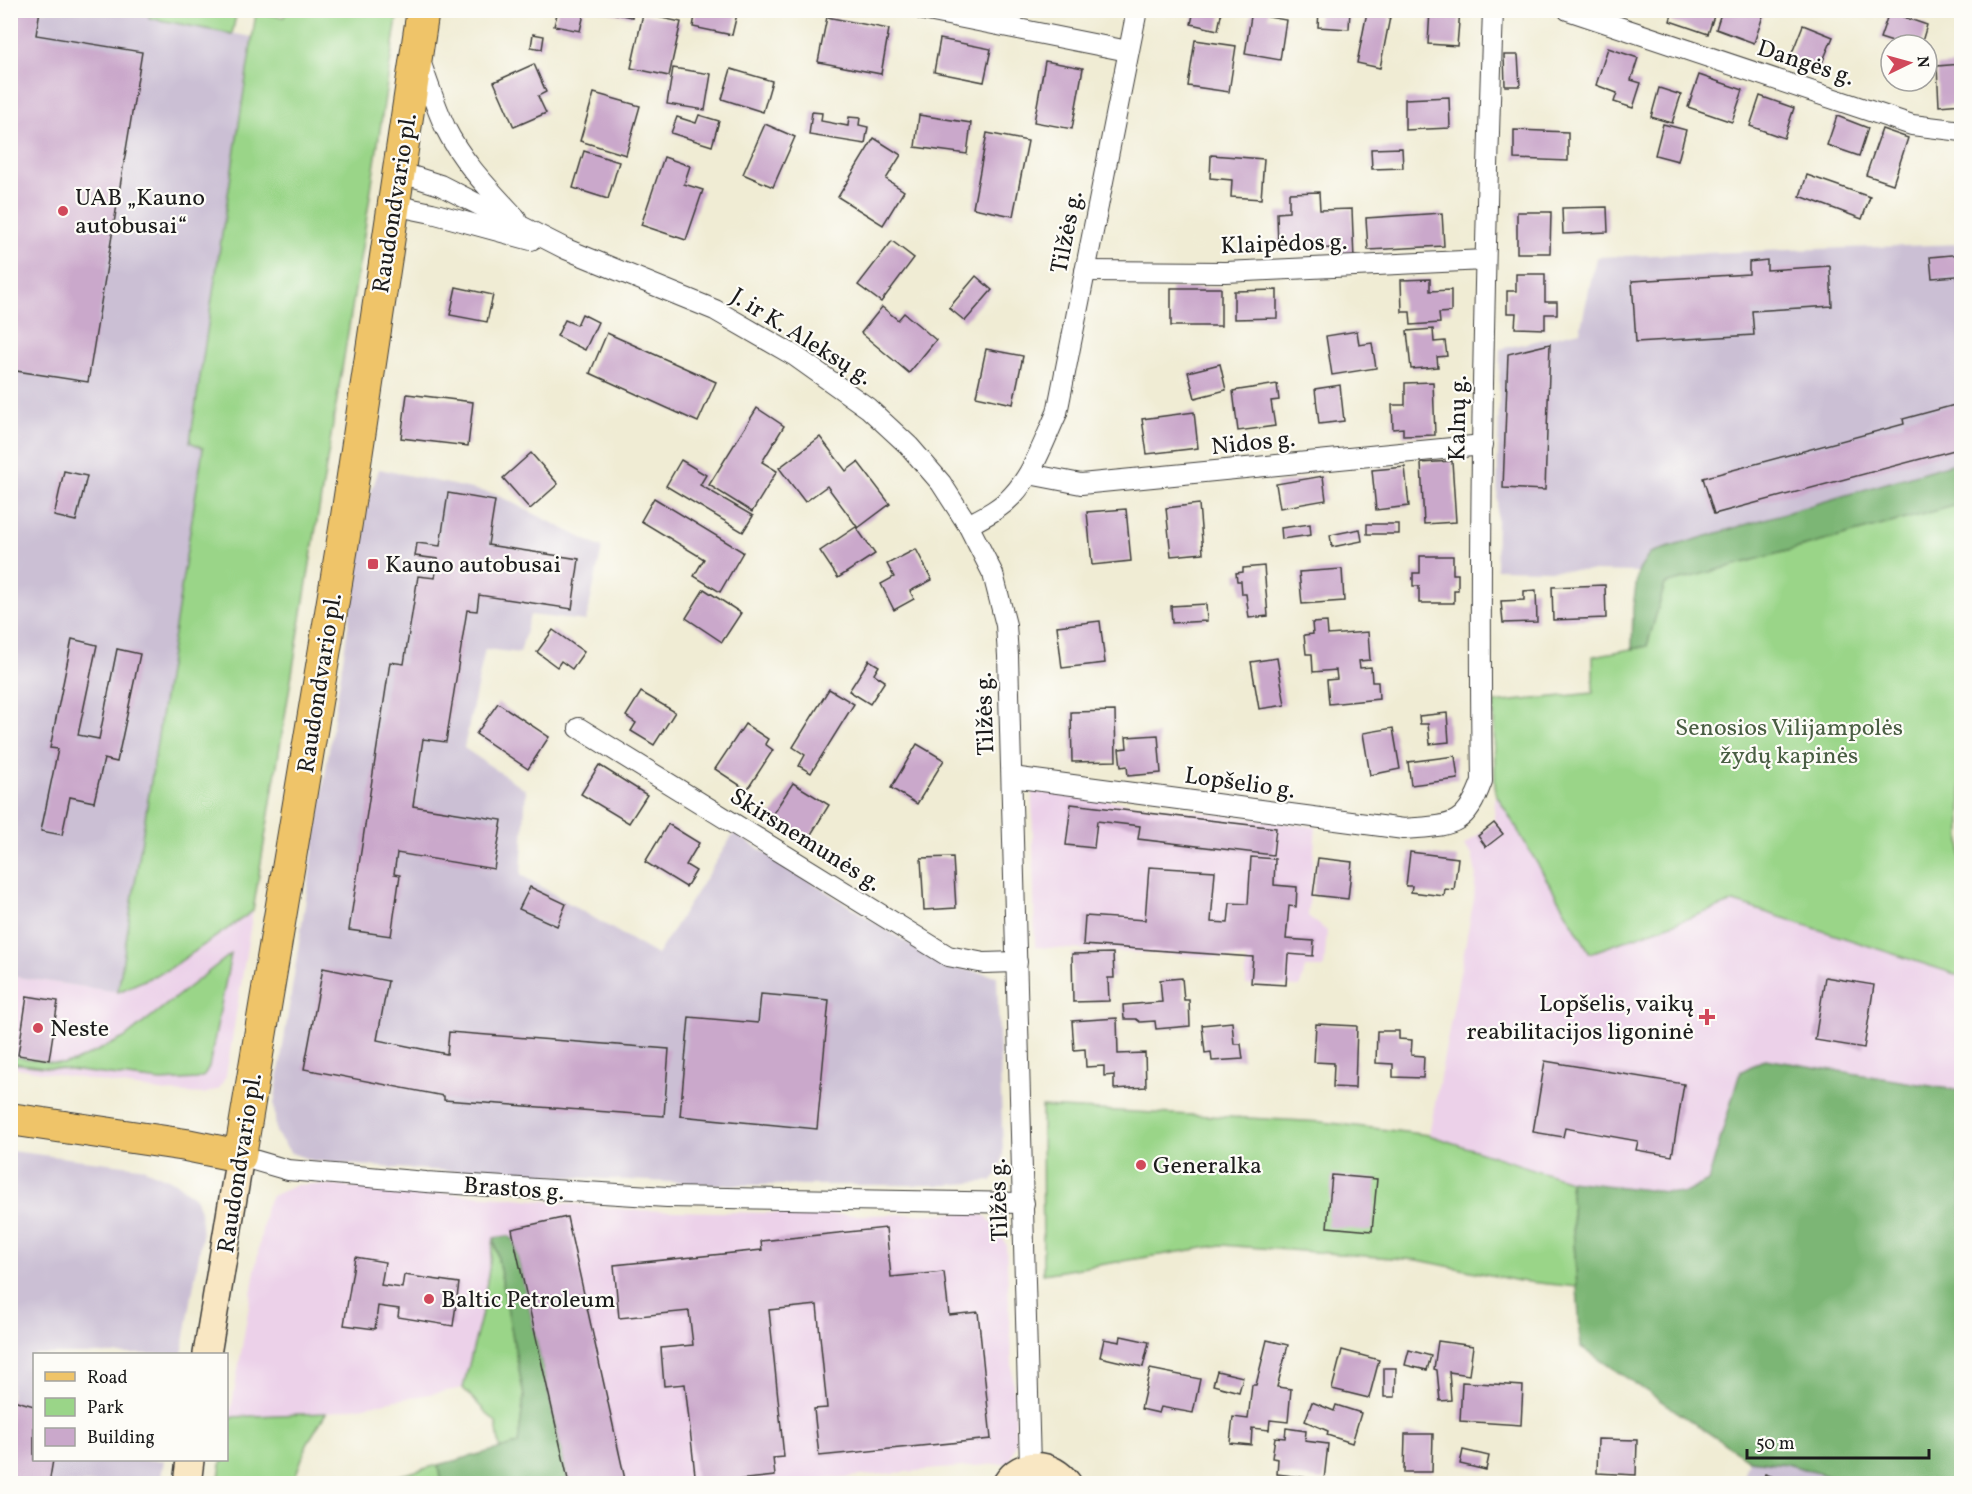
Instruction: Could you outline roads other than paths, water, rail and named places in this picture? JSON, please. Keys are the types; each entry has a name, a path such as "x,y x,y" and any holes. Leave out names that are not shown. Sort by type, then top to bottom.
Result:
{"main road":[{"name":"Raudondvario pl.","path":"207,1353 346,524 423,10"},
{"name":"Brastos g.","path":"10,1119 186,1145 240,1156"},
{"path":"187,1484 190,1461"},
{"path":"1006,1484 1017,1471 1030,1466 1044,1466 1057,1472 1068,1484"}],"street":[{"path":"923,10 1128,51"},
{"name":"Tilžės g.","path":"1030,1466 1006,625 993,574 968,525 995,510 1012,497 1029,474 1057,412 1137,10"},
{"name":"Kalnų g.","path":"1460,819 1474,802 1482,780 1479,600 1485,260 1493,10"},
{"name":"Dangės g.","path":"1568,10 1912,125 1962,131"},
{"name":"J. ir K. Aleksų g.","path":"417,53 445,127 457,148 480,180 524,226"},
{"name":"J. ir K. Aleksų g.","path":"399,172 440,185 566,249 715,310 795,357 868,408 909,446 941,483 968,525"},
{"name":"J. ir K. Aleksų g.","path":"393,205 432,213 566,249"},
{"name":"Klaipėdos g.","path":"1084,271 1225,272 1485,260"},
{"name":"Nidos g.","path":"1029,474 1081,484 1483,445"},
{"name":"Skirsnemunės g.","path":"579,729 948,956 984,963 1017,962"},
{"name":"Lopšelio g.","path":"1012,777 1404,829 1440,826 1460,819"},
{"name":"Brastos g.","path":"240,1156 288,1170 437,1183 655,1196 1024,1203"}],"place":[{"name":"UAB „Kauno autobusai“","path":"63,211"},
{"name":"Kauno autobusai","path":"373,564"},
{"name":"Lopšelis, vaikų reabilitacijos ligoninė","path":"1707,1017"},
{"name":"Neste","path":"38,1028"},
{"name":"Generalka","path":"1141,1165"},
{"name":"Baltic Petroleum","path":"429,1299"}],"park label":[{"name":"Senosios Vilijampolės žydų kapinės","path":"1789,741"}]}
